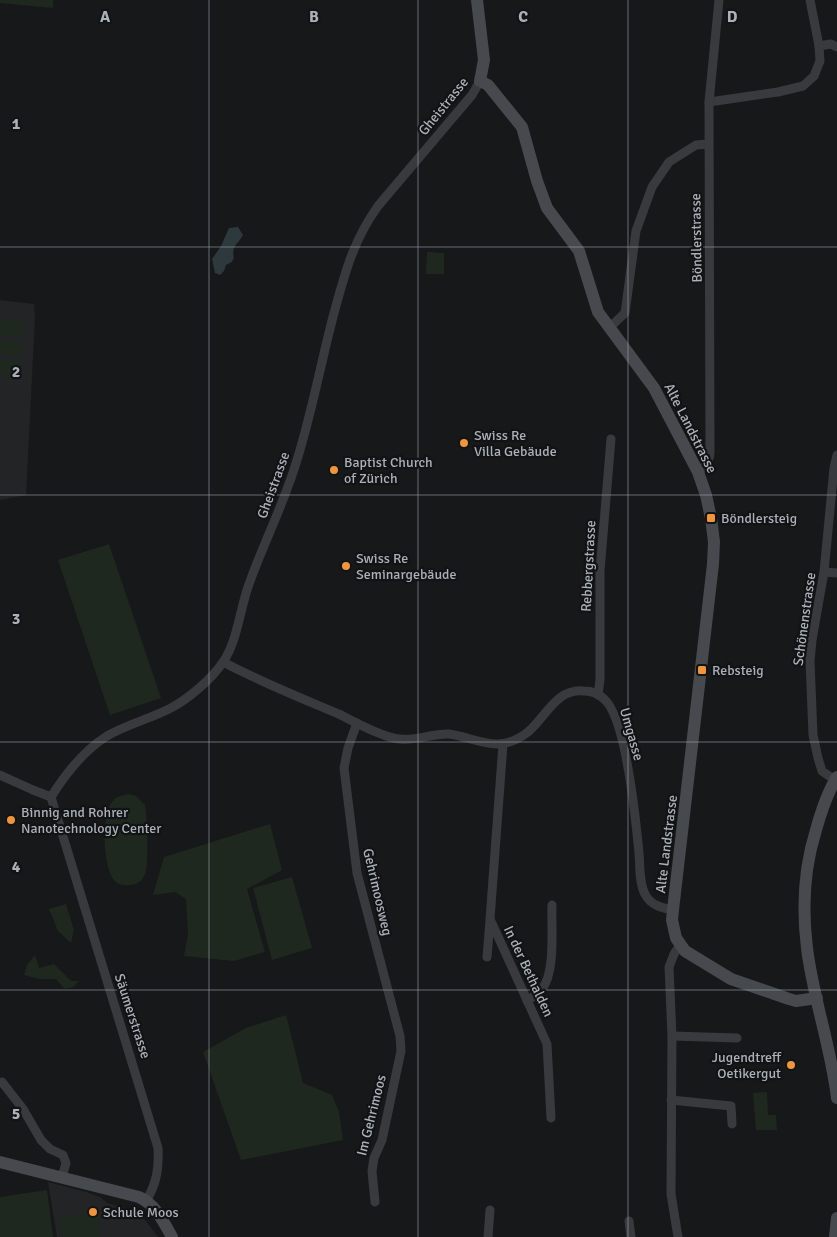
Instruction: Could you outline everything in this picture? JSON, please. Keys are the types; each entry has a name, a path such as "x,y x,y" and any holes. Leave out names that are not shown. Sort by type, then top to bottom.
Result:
{"street":[{"path":"477,0 484,60 480,81"},
{"name":"Böndlerstrasse","path":"698,472 709,461 710,453 708,102 719,0"},
{"path":"708,102 778,92 803,86 814,76 820,61 810,0"},
{"path":"819,46 831,44 837,47"},
{"name":"Alte Landstrasse","path":"480,81 488,85 522,127 537,181 547,208 583,261 590,292 598,312 654,388 698,472 706,494 714,542 713,564 672,920 676,938 680,945"},
{"name":"Gheistrasse","path":"51,797 63,777 92,746 111,734 170,708 188,696 223,662 257,563 283,503 297,461 328,337 353,248 366,222 378,206 472,96 480,81"},
{"path":"609,328 625,313 636,231 652,187 669,162 696,145 708,144"},
{"name":"Rebbergstrasse","path":"598,695 600,680 600,571 611,440"},
{"name":"Schönenstrasse","path":"836,778 822,771 818,758 812,726 810,661 824,572 834,468 837,455"},
{"path":"824,572 837,573"},
{"path":"223,662 357,723 401,739 440,734 503,744 514,741 529,732 562,696 581,690 598,695"},
{"name":"Umgasse","path":"598,695 604,698 612,710 620,735 634,800 644,892 655,905 673,910"},
{"name":"Gehrimoosweg","path":"357,723 348,748 344,768 357,873 400,1036"},
{"name":"In der Bethalden","path":"503,744 490,919 547,1044 550,1118"},
{"path":"0,774 51,797"},
{"path":"836,778 818,821 811,846 806,874 804,914 807,948 837,1098"},
{"name":"Säumerstrasse","path":"51,797 158,1148 158,1176 146,1201"},
{"path":"527,1001 542,988 548,977 552,905"},
{"path":"487,957 490,919"},
{"path":"678,1237 671,1194 672,1036 669,967 674,954 680,945 685,951 731,979 748,986 789,1000 817,998"},
{"name":"Im Gehrimoos","path":"375,1202 372,1171 374,1158 384,1132 401,1051 400,1036"},
{"path":"672,1036 736,1038"},
{"path":"2,1082 23,1109 41,1140 50,1149 64,1155 66,1163 62,1177"},
{"path":"671,1100 731,1106 732,1124"},
{"path":"0,1162 128,1194 146,1201 160,1216 172,1237"},
{"path":"488,1237 490,1210"},
{"path":"834,1237 837,1218"},
{"path":"629,1221 631,1237"}],"shaded area":[{"path":"0,0 53,0 53,8 0,3"},
{"path":"238,227 243,235 235,246 232,261 226,265 220,275 215,273 212,259 221,246 229,228"},
{"path":"427,252 444,253 444,274 426,274"},
{"path":"0,300 34,304 35,317 26,495 0,500"},
{"path":"0,320 23,321 22,336 0,335"},
{"path":"0,340 22,341 21,356 0,354"},
{"path":"0,360 21,361 20,376 0,375"},
{"path":"109,544 161,698 110,715 58,560"},
{"path":"128,794 136,796 145,805 147,828 147,865 145,873 139,882 131,885 120,884 114,880 110,873 105,841 108,809 117,797"},
{"path":"270,824 282,870 247,889 265,952 234,961 184,956 188,935 186,899 175,892 153,895 164,857"},
{"path":"292,877 312,948 272,960 253,888"},
{"path":"66,904 74,930 71,943 58,931 49,909"},
{"path":"35,955 39,968 54,964 71,981 79,981 73,987 65,989 56,979 39,979 24,975 27,965"},
{"path":"286,1015 303,1083 332,1095 339,1112 343,1140 241,1160 203,1052 246,1028"},
{"path":"767,1092 768,1115 776,1115 777,1130 756,1130 753,1093"},
{"name":"Schule Moos","path":"48,1182 86,1192 100,1197 107,1203 130,1209 145,1220 158,1237 57,1237"},
{"path":"47,1190 53,1237 0,1237 0,1197"},
{"path":"96,1211 100,1237 63,1237 60,1217"}],"place":[{"name":"Swiss Re Villa Gebäude","path":"464,443"},
{"name":"Baptist Church of Zürich","path":"334,470"},
{"name":"Böndlersteig","path":"711,518"},
{"name":"Swiss Re Seminargebäude","path":"346,566"},
{"name":"Rebsteig","path":"702,670"},
{"name":"Binnig and Rohrer Nanotechnology Center","path":"11,820"},
{"name":"Jugendtreff Oetikergut","path":"791,1065"},
{"name":"Schule Moos","path":"93,1212"}]}
